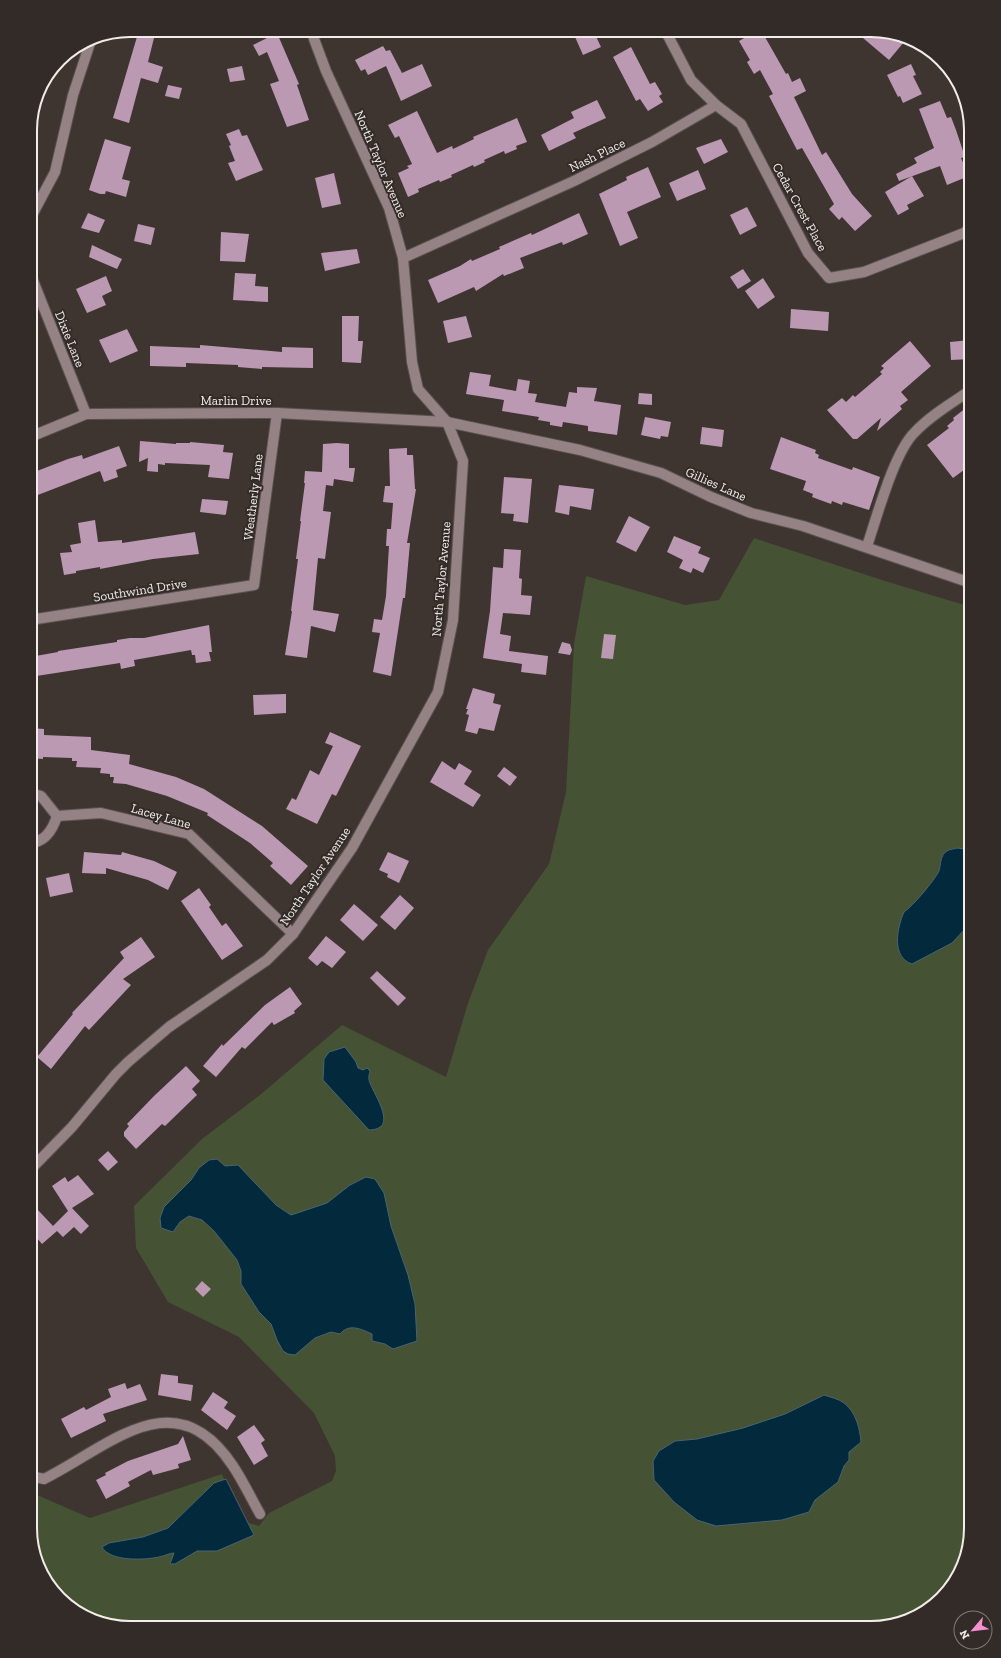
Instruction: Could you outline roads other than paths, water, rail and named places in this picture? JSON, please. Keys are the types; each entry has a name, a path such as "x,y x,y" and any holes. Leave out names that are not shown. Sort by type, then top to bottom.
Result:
{"street":[{"name":"North Taylor Avenue","path":"37,1163 72,1128 116,1074 128,1062 169,1027 267,960 293,934 352,848 438,692 453,620 462,461 446,422 418,389 412,362 403,258 389,208 326,71 314,37"},
{"path":"669,37 691,80 716,105"},
{"path":"37,206 55,172 73,95 89,46"},
{"name":"Nash Place","path":"403,258 574,180 652,142 716,105"},
{"name":"Cedar Crest Place","path":"716,105 741,124 808,253 829,278 864,272 964,233"},
{"name":"Dixie Lane","path":"37,291 86,414"},
{"path":"867,546 899,455 914,433 936,413 964,395"},
{"name":"Marlin Drive","path":"37,434 86,414 277,413 446,422"},
{"name":"Weatherly Lane","path":"254,585 277,413"},
{"name":"Gillies Lane","path":"446,422 580,450 661,472 711,497 751,513 803,526 867,546 964,581"},
{"name":"Southwind Drive","path":"37,619 254,585"},
{"path":"37,795 41,796 57,816 53,829 37,842"},
{"name":"Lacey Lane","path":"57,816 101,813 189,834 293,934"},
{"path":"37,1478 44,1479 126,1432 147,1425 171,1422 183,1424 196,1429 206,1436 225,1455 234,1466 260,1514"}],"water":[{"path":"957,848 964,849 964,930 952,943 912,964 905,960 898,949 898,934 901,919 904,912 928,887 939,871 942,857 949,850"},
{"path":"345,1047 356,1062 358,1068 363,1070 367,1068 370,1071 369,1082 383,1111 383,1124 378,1129 369,1130 323,1080 324,1059 329,1052"},
{"path":"217,1159 225,1166 238,1165 276,1205 291,1215 327,1203 350,1185 366,1177 375,1179 384,1193 391,1226 408,1275 415,1304 417,1341 393,1349 385,1344 372,1341 372,1334 359,1329 351,1328 340,1334 331,1332 315,1338 295,1355 288,1354 283,1351 271,1324 259,1312 241,1284 241,1271 237,1260 214,1231 202,1220 189,1216 180,1222 173,1232 161,1228 160,1218 164,1207 191,1180 199,1168 209,1160"},
{"path":"824,1395 842,1402 852,1411 860,1432 861,1442 849,1452 849,1460 844,1466 838,1482 815,1500 809,1512 782,1520 716,1526 697,1520 674,1502 654,1480 653,1461 659,1451 675,1441 697,1439 743,1428 785,1414"},
{"path":"226,1479 254,1535 217,1551 197,1551 175,1564 170,1564 174,1553 161,1557 128,1559 112,1555 106,1552 102,1547 109,1543 143,1537 168,1528 214,1483"}]}
